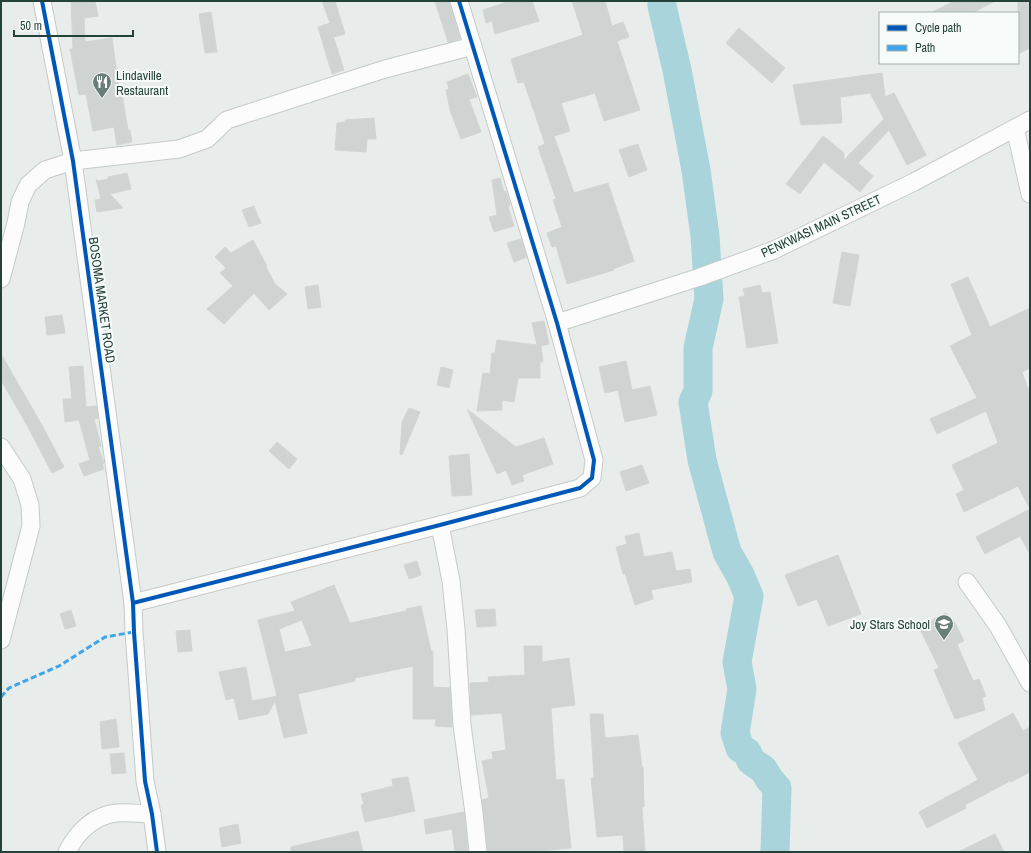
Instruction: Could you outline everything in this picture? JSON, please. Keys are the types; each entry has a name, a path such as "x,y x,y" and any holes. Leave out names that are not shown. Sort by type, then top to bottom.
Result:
{"street":[{"name":"BOSOMA MARKET ROAD","path":"42,1 73,161 133,603 145,781 152,814 156,852"},
{"path":"133,603 580,488 592,478 594,460 557,323 459,1"},
{"path":"1,279 20,202 28,184 45,170 73,161 179,150 207,139 227,120 385,69 473,46"},
{"name":"PENKWASI MAIN STREET","path":"557,323 700,277 774,250 914,182 1030,120"},
{"path":"1015,128 1030,194"},
{"path":"1,447 22,480 30,505 31,526 1,640"},
{"path":"440,525 451,581 456,629 462,724 478,852"},
{"path":"967,582 998,626 1030,683"},
{"path":"68,852 73,839 89,824 105,815 117,813 152,814"}],"building":[{"path":"71,1 95,1 98,16 84,18 85,42 112,38 119,88 121,88 128,130 130,130 132,142 117,145 114,127 93,131 86,94 79,95 70,49 73,49"},
{"path":"322,1 335,1 345,34 334,37 331,29 344,70 332,74 318,27 330,23"},
{"path":"435,1 449,1 460,39 448,42"},
{"path":"510,1 532,1 539,21 495,34 492,21 486,23 483,10"},
{"path":"572,1 605,1 612,26 623,22 629,37 617,41 640,110 604,121 595,93 561,103 570,131 554,136 574,193 608,183 634,261 613,269 614,270 567,284 556,246 552,247 547,233 562,227 553,200 556,199 538,147 545,144 524,82 518,83 511,59 583,35"},
{"path":"954,1 995,1 974,12 933,12"},
{"path":"1018,1 1030,1 1030,48 1019,54 1019,12"},
{"path":"211,12 217,52 205,53 199,14"},
{"path":"739,28 785,68 772,83 726,43"},
{"path":"882,73 885,97 894,93 926,155 907,165 889,130 858,163 873,176 860,192 824,162 800,194 786,184 823,136 844,153 844,160 884,119 870,93 840,97 842,123 801,125 793,85"},
{"path":"468,74 477,97 469,99 481,132 461,139 450,110 446,90 449,89 447,82"},
{"path":"374,118 376,139 367,139 366,152 335,150 337,123 345,122 345,120"},
{"path":"638,144 647,170 629,177 619,150"},
{"path":"127,173 131,189 110,194 123,208 97,212 95,200 101,199 96,179 98,181"},
{"path":"500,178 504,192 506,191 509,201 510,205 508,206 514,226 494,232 489,217 497,215 492,180"},
{"path":"254,206 261,223 249,227 242,210"},
{"path":"521,239 527,257 514,262 507,243"},
{"path":"253,240 275,284 287,294 269,310 254,293 224,324 207,309 233,286 220,273 226,268 215,257 225,247 231,253"},
{"path":"842,252 859,255 850,306 833,303"},
{"path":"968,277 990,327 1030,308 1030,368 1022,372 1030,394 1030,509 1018,486 964,512 956,494 964,490 952,465 998,443 986,411 937,434 930,419 977,398 950,346 972,335 951,284"},
{"path":"318,285 321,307 308,309 305,287"},
{"path":"760,285 762,293 770,292 778,343 747,348 739,297 745,296 743,289"},
{"path":"62,315 65,333 47,335 45,317"},
{"path":"544,321 549,344 541,346 543,362 540,362 540,378 518,378 514,402 502,400 502,410 477,411 483,373 490,374 492,353 495,353 497,340 537,345 532,323"},
{"path":"1,354 64,467 52,473 1,380"},
{"path":"626,361 632,390 650,386 657,415 625,422 618,390 605,393 599,367"},
{"path":"83,366 86,407 96,406 98,418 94,419 101,446 98,447 104,463 102,464 104,469 84,476 79,464 90,460 79,420 65,422 63,399 72,399 69,367"},
{"path":"441,367 453,370 449,388 437,385"},
{"path":"409,408 420,412 402,455 400,454 402,422"},
{"path":"467,409 516,447 544,438 553,464 522,475 524,481 512,485 506,470 497,474"},
{"path":"277,442 297,459 289,469 269,451"},
{"path":"469,454 472,495 452,496 449,456"},
{"path":"642,465 649,483 626,491 620,472"},
{"path":"1030,509 1030,554 1020,536 985,554 976,537"},
{"path":"639,533 644,557 672,552 676,571 690,569 692,582 651,590 653,599 635,605 625,573 623,574 616,547 627,544 625,536"},
{"path":"838,555 861,614 828,626 817,599 798,606 785,575"},
{"path":"417,561 421,575 409,579 404,565"},
{"path":"334,585 350,623 406,611 406,609 421,606 431,651 433,651 433,687 450,688 452,727 435,726 436,719 413,719 413,666 355,678 355,681 298,694 307,733 284,738 275,701 268,714 239,720 234,698 226,700 219,672 246,667 252,701 277,696 258,620 295,611 291,602","holes":["302,620 312,646 285,652 279,629"]},
{"path":"495,609 496,626 477,627 475,610"},
{"path":"71,610 76,626 65,629 60,614"},
{"path":"946,613 951,622 954,621 964,641 957,644 973,681 979,679 986,696 982,698 985,710 955,719 934,670 939,668 919,627"},
{"path":"190,630 192,651 178,652 176,631"},
{"path":"524,646 542,646 542,662 569,658 575,705 551,708 556,780 564,779 571,848 531,852 488,852 482,800 489,798 482,761 493,759 492,752 506,750 502,713 471,715 470,683 489,682 488,677 525,675"},
{"path":"1013,713 1023,731 1030,727 1030,772 965,805 966,808 927,828 919,812 978,780 958,743"},
{"path":"590,714 603,714 605,738 638,735 643,767 644,807 642,807 645,852 624,852 623,835 597,837 591,778 594,778"},
{"path":"116,719 119,747 102,749 100,722"},
{"path":"124,753 126,773 112,774 110,754"},
{"path":"408,777 415,811 365,822 361,805 364,804 361,794 393,786 392,779"},
{"path":"464,812 468,852 455,852 452,829 426,834 424,820"},
{"path":"238,824 241,843 222,847 219,828"},
{"path":"358,831 363,852 291,852 291,847"},
{"path":"995,834 1004,852 958,852"}],"waterway":[{"path":"662,1 696,170 705,236 709,299 698,348 698,391 693,402 702,460 727,552 740,575 749,596 737,662 742,689 735,733 740,748 747,752 751,761 763,769 777,788 775,852"}],"marked path":[{"path":"1,697 9,688 59,666 105,637 134,632"}],"cycle path":[{"path":"42,1 73,161 133,603 145,781 152,814 157,852"},
{"path":"133,603 580,488 592,478 594,460 557,323 459,1"}],"place":[{"name":"Lindaville Restaurant","path":"102,99"},
{"name":"Joy Stars School","path":"944,641"}]}
